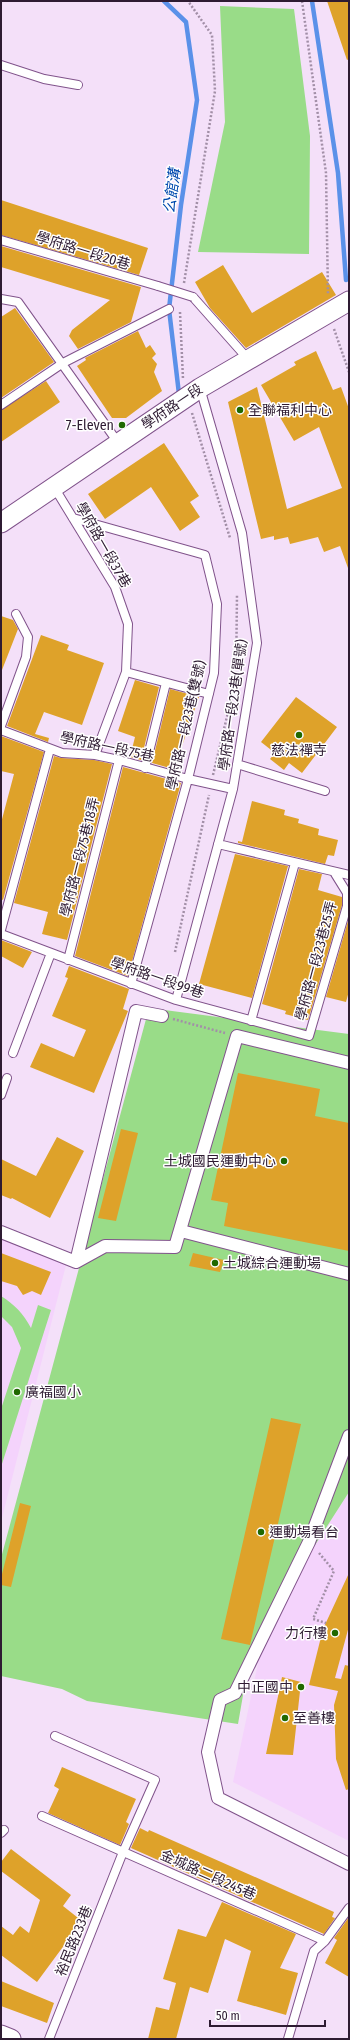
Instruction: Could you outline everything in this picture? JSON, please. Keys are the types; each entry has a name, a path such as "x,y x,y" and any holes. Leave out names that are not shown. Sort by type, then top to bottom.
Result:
{"street":[{"name":"學府路一段","path":"1,523 200,388 349,301"},
{"path":"76,1262 136,1011 162,1016"},
{"path":"76,1262 105,1246 175,1247 181,1231 237,1036 349,1063"},
{"path":"181,1231 349,1274"},
{"path":"1,1232 76,1262"},
{"path":"349,1436 309,1542 235,1693 220,1700 208,1752 218,1798 349,1864"},
{"path":"1,2035 11,2039"}],"lane":[{"path":"1,65 44,79 78,85"},
{"name":"學府路一段20巷","path":"1,240 193,297 248,360"},
{"path":"1,299 18,302 63,363 119,444"},
{"path":"1,405 63,363 169,309"},
{"name":"學府路一段23巷(單號)","path":"176,1000 233,789 257,643 242,533 200,388"},
{"name":"學府路一段37巷","path":"54,487 116,587 128,624 126,672 95,755"},
{"name":"學府路一段23巷(雙號)","path":"72,518 205,555 217,604 214,673 188,779 131,984"},
{"path":"1,726 26,657 28,637 16,614"},
{"path":"126,672 209,694"},
{"path":"145,768 166,683"},
{"name":"學府路一段75巷","path":"1,730 62,753 95,755 233,789"},
{"path":"1,930 50,749"},
{"name":"學府路一段75巷18弄","path":"68,960 118,760"},
{"path":"237,764 325,791"},
{"path":"218,844 349,875"},
{"path":"251,1021 295,863"},
{"name":"學府路一段23巷25弄","path":"309,1036 347,906 346,893 334,872"},
{"name":"學府路一段99巷","path":"1,934 176,1000 309,1036"},
{"path":"13,1053 51,953"},
{"path":"1,1095 7,1078"},
{"name":"裕民路233巷","path":"48,2039 123,1852 155,1780 55,1736"},
{"name":"金城路二段245巷","path":"42,1816 324,1942"},
{"path":"288,2039 314,1951 324,1942 349,1908"}],"path":[{"path":"302,1 326,173 328,312 349,372"},
{"path":"314,1548 334,1571 313,1620 326,1623"}],"shaded area":[{"name":"廣福國小","path":"1,1236 67,1261 1,1522"},
{"name":"中正國中","path":"349,1492 349,1841 233,1782 261,1649 308,1556"}],"green space":[{"path":"220,6 294,9 310,136 309,254 198,252 225,122"},
{"name":"土城綜合運動場","path":"149,1008 349,1034 349,1492 308,1556 246,1678 238,1724 87,1701 62,1689 1,1676 1,1558"},
{"path":"1,1296 18,1310 31,1328 38,1305 51,1310 1,1467 1,1409 21,1348 12,1327 1,1316"}],"building":[{"path":"327,1 349,1 349,59 347,60"},
{"path":"1,200 148,248 139,275 1,235"},
{"path":"1,246 141,287 131,322 78,349 69,336 72,330 110,300 1,267"},
{"path":"223,265 252,313 322,272 336,295 246,348 210,308 195,282"},
{"path":"15,308 54,362 1,398 1,317"},
{"path":"138,331 146,348 150,345 156,354 152,358 157,364 154,372 162,391 126,418 112,418 77,366 86,360 85,358"},
{"path":"316,351 333,390 341,387 349,409 348,568 340,546 324,552 318,537 290,544 288,537 274,540 274,536 261,539 228,402 257,387 287,509 342,488 319,427 294,441 261,385 296,365 294,362"},
{"path":"46,381 60,402 1,442 1,410"},
{"path":"164,443 199,496 190,502 200,517 180,531 151,487 105,519 88,494"},
{"path":"1,616 13,620 18,629 2,670"},
{"path":"41,635 69,645 67,650 104,663 82,725 44,712 35,734 49,738 48,742 7,726"},
{"path":"135,680 159,687 141,760 130,757 135,737 118,731"},
{"path":"170,689 199,697 174,769 184,772 152,763"},
{"name":"慈法禪寺","path":"296,697 337,727 302,773 289,763 284,770 270,759 275,753 261,742"},
{"path":"1,736 44,752 3,900 1,899 1,823 14,774 1,771"},
{"path":"54,756 61,758 94,760 112,764 67,940 42,934 48,912 14,903"},
{"path":"123,767 181,783 128,976 75,956"},
{"path":"252,801 285,810 284,815 299,819 298,823 319,829 318,835 338,840 334,856 328,855 325,864 238,843 238,841 242,842"},
{"path":"235,854 288,866 252,998 199,984"},
{"path":"299,869 322,874 318,890 342,897 342,905 308,1020 285,1014 286,1011 262,1004"},
{"path":"348,921 349,991 346,1002 326,997"},
{"path":"1,940 32,952 23,968 1,956"},
{"path":"69,966 129,989 123,1009 128,1011 94,1093 30,1067 41,1043 74,1057 86,1030 52,1016 68,978 65,977"},
{"name":"土城國民運動中心","path":"238,1073 320,1089 315,1116 349,1123 349,1251 224,1226 228,1203 211,1200"},
{"path":"121,1129 138,1133 116,1221 98,1218"},
{"path":"57,1137 84,1151 50,1218 12,1198 11,1199 1,1195 1,1159 36,1176"},
{"path":"1,1253 51,1272 41,1295 32,1291 23,1295 17,1286 1,1281"},
{"path":"193,1253 224,1260 220,1272 189,1266"},
{"name":"運動場看台","path":"271,1418 301,1424 250,1645 221,1639"},
{"path":"20,1503 31,1506 11,1587 1,1585 1,1578"},
{"path":"349,1573 349,1626 335,1678 341,1679 345,1665 349,1666 349,1789 346,1790 336,1759 334,1705 338,1691 309,1685 323,1629"},
{"name":"至善樓","path":"282,1677 301,1682 293,1755 266,1754"},
{"path":"62,1767 136,1799 126,1822 129,1824 120,1845 48,1813 59,1789 54,1786"},
{"path":"140,1828 148,1832 149,1830 334,1912 332,1917 335,1918 324,1934 131,1848"},
{"path":"11,1849 71,1895 63,1906 82,1921 37,1982 1,1955 1,1926 13,1935 20,1926 29,1933 40,1900 1,1871 1,1862"},
{"path":"222,1902 296,1934 280,1968 298,1973 286,2015 237,2001 251,1951 225,1939 208,1993 190,1987 176,2039 148,2039 156,2007 169,2010 176,1983 163,1979 178,1929 206,1937"},
{"path":"349,1917 349,1977 325,1963 337,1940 334,1938"},
{"path":"1,1981 54,2003 47,2023 1,2006"}],"waterway":[{"name":"公館溝","path":"164,1 186,22 197,100 181,205 169,309 179,394"},
{"path":"312,1 338,173 346,280"}],"place":[{"name":"全聯福利中心","path":"240,410"},
{"name":"7-Eleven","path":"122,425"},
{"name":"慈法禪寺","path":"299,735"},
{"name":"土城國民運動中心","path":"284,1161"},
{"name":"土城綜合運動場","path":"215,1263"},
{"name":"廣福國小","path":"17,1392"},
{"name":"運動場看台","path":"261,1532"},
{"name":"力行樓","path":"335,1633"},
{"name":"中正國中","path":"301,1687"},
{"name":"至善樓","path":"285,1718"}]}
